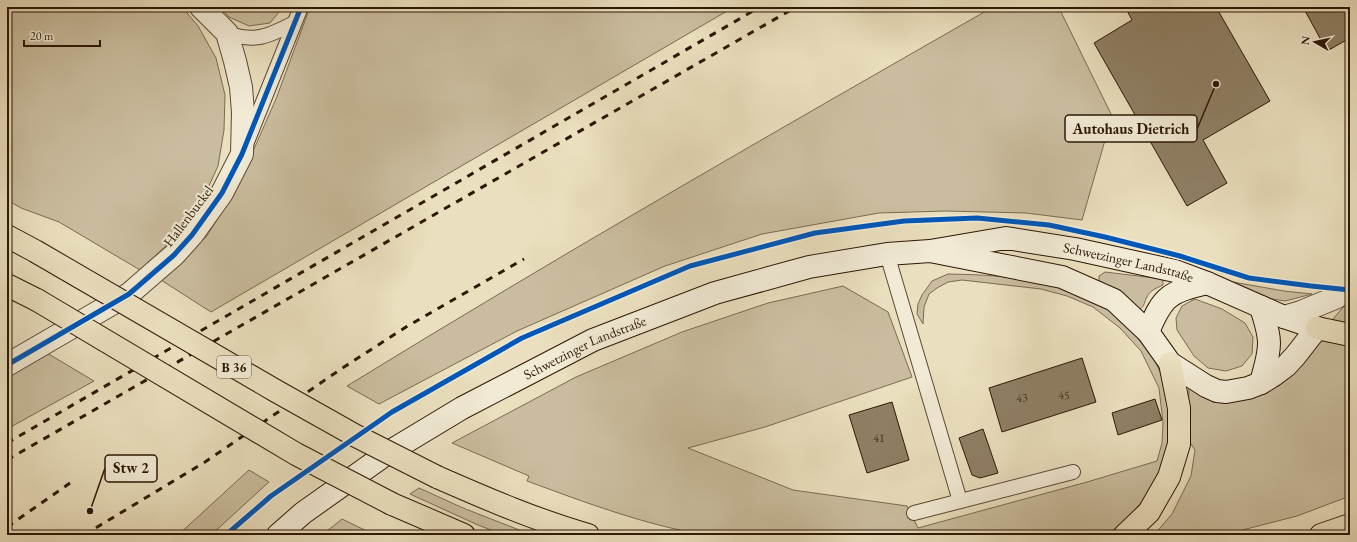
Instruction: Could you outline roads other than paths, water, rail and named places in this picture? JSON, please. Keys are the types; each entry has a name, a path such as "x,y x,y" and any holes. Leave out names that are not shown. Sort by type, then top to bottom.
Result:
{"highway":[{"name":"B 36","path":"7,236 309,410 437,478 497,504 588,535"},
{"path":"7,284 37,300 296,454 392,504 464,535"},
{"path":"7,295 37,300"},
{"path":"1317,328 1350,335"},
{"path":"1125,535 1149,512 1169,477 1179,444 1180,408 1170,363"},
{"path":"1321,535 1350,525"}],"main road":[{"path":"201,7 226,33"},
{"name":"Hallenbuckel","path":"7,365 129,294 174,255 192,235 222,192 242,154 243,112 241,87 226,33"},
{"name":"Schwetzinger Landstraße","path":"278,535 304,513 389,452 462,408 594,340 715,293 809,267 887,254 930,251 1006,238 1075,249 1175,271 1207,283 1284,317 1317,328"},
{"name":"Schwetzinger Landstraße","path":"930,251 1062,277 1114,300 1148,332 1170,363"},
{"path":"1148,332 1156,312 1170,295 1186,288 1207,283"},
{"path":"1284,317 1301,312 1343,291"},
{"path":"1170,363 1206,386 1217,391 1235,391 1261,383 1286,366 1308,341 1343,291"},
{"path":"1261,307 1267,327 1269,342 1261,383"}],"lane":[{"name":"Hallenbuckel","path":"242,154 301,7"},
{"path":"226,33 240,38 259,38 277,32 294,23"},
{"path":"887,254 960,501"},
{"path":"914,513 1073,472"}],"railway":[{"path":"7,443 760,7"},
{"path":"7,460 796,7"},
{"path":"84,535 205,462 344,367 406,327 524,259"},
{"path":"7,527 70,483"}],"place":[{"name":"Autohaus Dietrich","path":"1216,84"},
{"name":"Stw 2","path":"90,511"}]}
